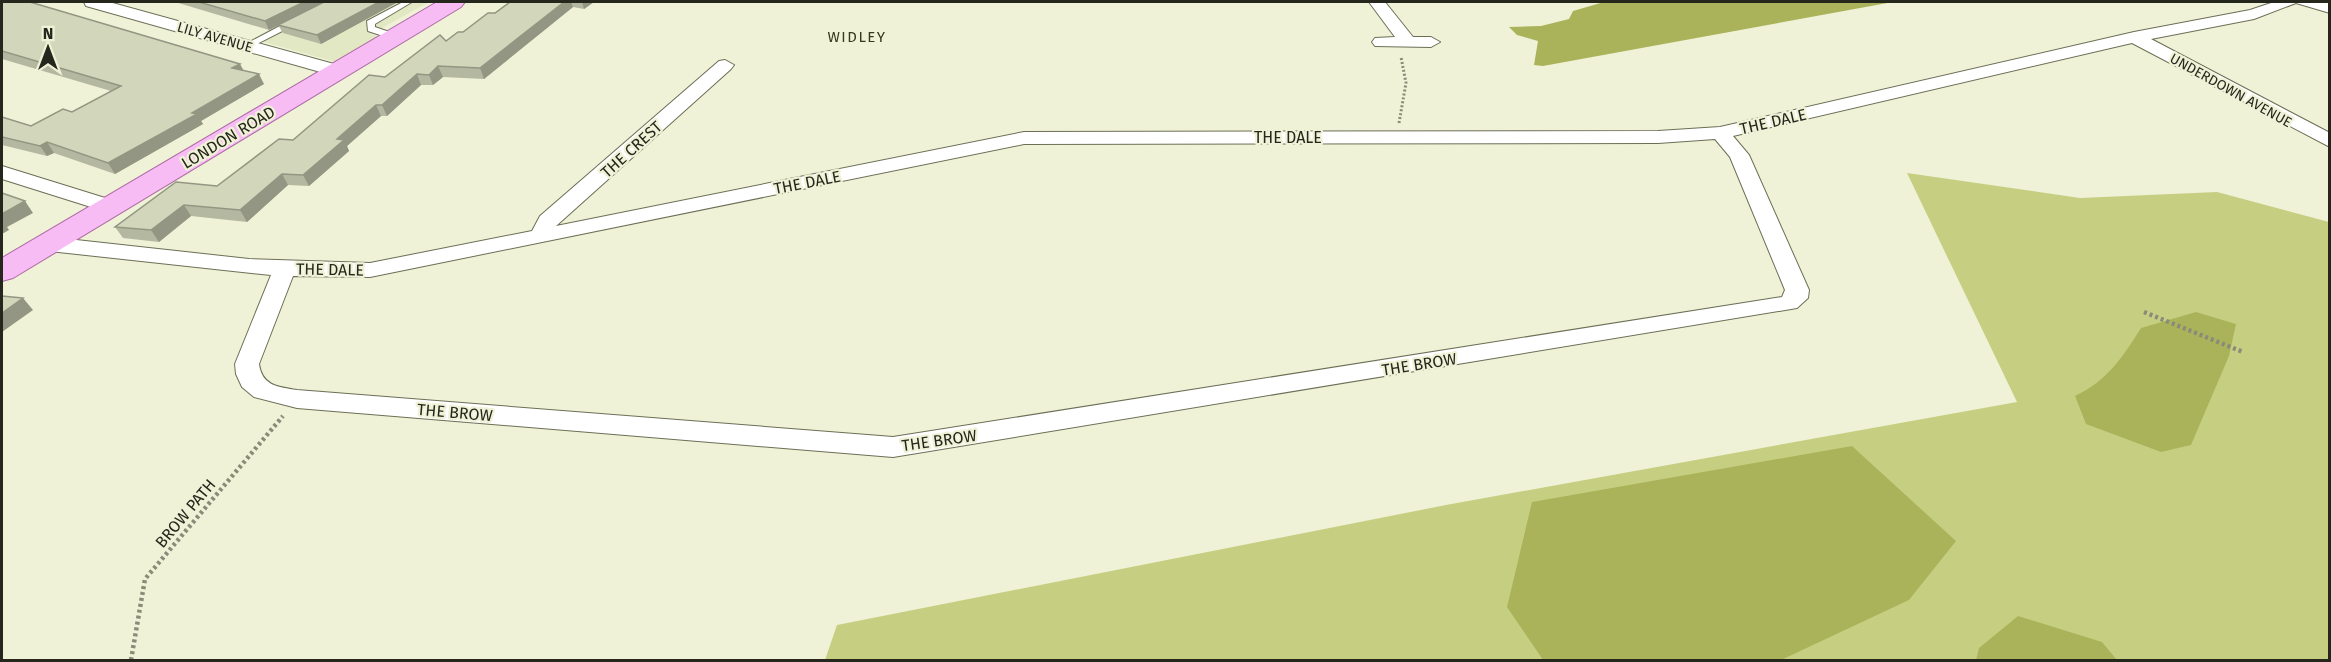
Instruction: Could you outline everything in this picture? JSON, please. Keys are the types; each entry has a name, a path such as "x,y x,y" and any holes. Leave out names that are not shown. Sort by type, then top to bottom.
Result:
{"main road":[{"name":"LONDON ROAD","path":"2,271 453,2"}],"street":[{"name":"LILY AVENUE","path":"92,2 339,71"},
{"path":"1377,2 1395,42 1431,42"},
{"name":"THE DALE","path":"285,268 334,272 370,270 1024,138 1658,137 1720,132 2134,37 2254,15 2289,2"},
{"path":"2304,2 2330,8"},
{"name":"UNDERDOWN AVENUE","path":"2134,37 2330,141"},
{"name":"THE CREST","path":"540,236 548,221 725,65"},
{"name":"THE BROW","path":"285,268 247,364 247,377 254,386 267,393 297,399 893,447 1789,303 1796,298 1797,290 1739,155 1720,132"},
{"path":"2,172 110,207"},
{"path":"49,244 285,268"}],"lane":[{"path":"395,37 371,29 370,23 408,2"},
{"path":"246,46 305,16"}],"path":[{"path":"1395,42 1405,69 1406,83 1396,137"},
{"path":"2144,312 2243,352"},
{"name":"BROW PATH","path":"131,660 145,579 297,399"}],"shaded area":[{"path":"328,2 429,2 371,34 379,37 336,62 253,39"}],"green space":[{"path":"1604,2 1893,2 1543,66 1534,65 1538,41 1517,35 1509,27 1541,26 1569,19 1573,11"},
{"path":"1907,173 2080,198 2217,192 2329,222 2329,660 825,660 837,625 1446,505 2017,402"},
{"path":"2196,312 2236,324 2229,356 2191,445 2161,452 2086,424 2075,396 2096,383 2113,368 2141,328"},
{"path":"1852,446 1956,541 1909,600 1781,660 1543,660 1507,607 1532,502"},
{"path":"2018,616 2102,642 2117,660 1976,660 1979,648"}],"building":[{"path":"2,2 30,2 240,64 232,68 259,74 192,113 197,114 108,163 47,142 40,146 2,137 2,117 31,126 63,109 72,112 121,86 2,51"},
{"path":"199,2 304,2 265,21"},
{"path":"324,2 379,2 317,35 278,25"},
{"path":"510,2 564,2 480,68 438,66 429,75 417,74 382,105 376,105 337,139 344,140 303,175 282,174 240,210 184,205 151,230 115,227 176,182 217,186 279,139 293,140 369,75 385,77 440,35 446,41 458,32 463,32 488,13 495,13"},
{"path":"2,193 25,201 2,214"},
{"path":"2,296 23,298 2,313"}],"district":[{"name":"WIDLEY","path":"857,37"}]}
